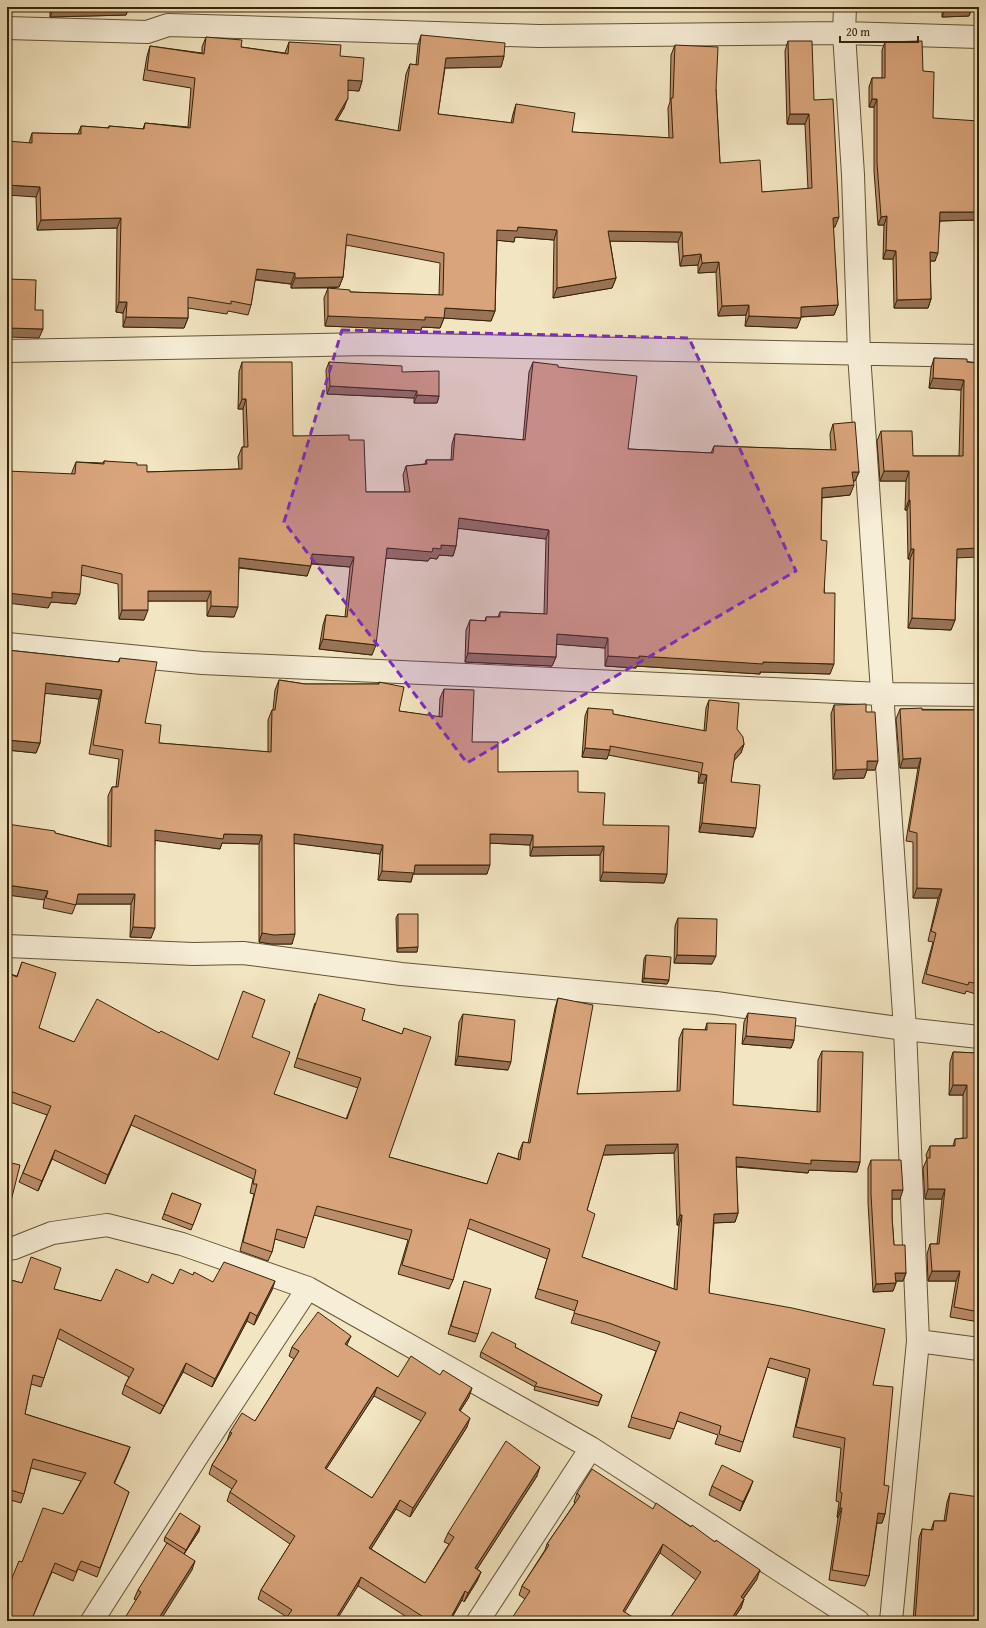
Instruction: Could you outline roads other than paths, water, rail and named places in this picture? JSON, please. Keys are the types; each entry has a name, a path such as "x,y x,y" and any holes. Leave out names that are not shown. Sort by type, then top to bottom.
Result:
{"street":[{"path":"845,7 844,33 853,175 858,354 905,1029 918,1341 891,1621"},
{"path":"7,28 147,32 168,25 539,36 844,33 979,37"},
{"path":"7,351 369,344 979,356"},
{"path":"7,644 202,663 881,694 979,695"},
{"path":"7,946 193,954 243,953 401,974 716,1004 905,1029 979,1037"},
{"path":"7,1249 14,1248 52,1233 107,1225 182,1244 308,1288 591,1448 852,1619"},
{"path":"92,1621 198,1455 308,1288"},
{"path":"918,1341 979,1349"},
{"path":"478,1621 591,1448"}]}
